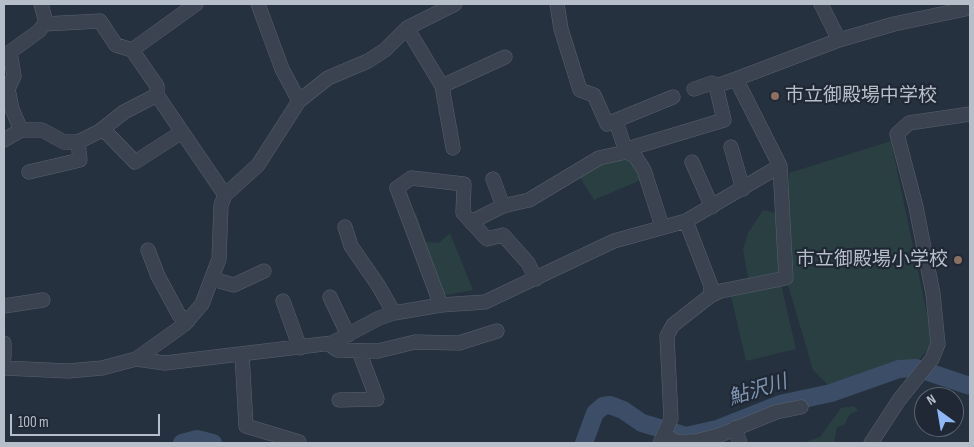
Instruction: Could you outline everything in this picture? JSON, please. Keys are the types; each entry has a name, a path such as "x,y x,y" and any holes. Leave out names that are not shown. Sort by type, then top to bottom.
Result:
{"street":[{"path":"20,130 6,90 14,76 10,52 39,31 46,22 41,4"},
{"path":"132,50 196,4"},
{"path":"258,4 282,69 299,101"},
{"path":"4,368 68,372 102,368 136,359 188,321 202,304 219,259 221,206 225,195 258,165 299,101 328,78 368,61 385,50 407,28 455,4"},
{"path":"558,4 561,29 580,90 594,95 607,124 673,97"},
{"path":"821,4 839,40"},
{"path":"694,89 712,84 716,86 839,40 894,24 970,8"},
{"path":"44,24 100,21 116,45 132,50 157,86 157,95 225,195"},
{"path":"407,28 442,86 453,148"},
{"path":"442,86 505,57"},
{"path":"736,79 780,166 786,278 721,291 710,296 673,325 667,336 671,419 662,439 677,442 697,441 720,435 776,412 801,407"},
{"path":"471,222 503,206 529,200 599,158 626,152 634,147 724,120 716,86"},
{"path":"4,140 20,130 42,130 64,142 78,142 103,129 124,112 157,95"},
{"path":"871,443 932,358 938,344 933,294 916,207 897,134 909,123 970,114"},
{"path":"616,121 626,152 635,156 644,170 662,226"},
{"path":"103,129 135,162 182,132"},
{"path":"29,172 80,160 78,142"},
{"path":"731,147 742,189"},
{"path":"692,162 712,207"},
{"path":"136,359 165,363 329,344 379,318 394,313 441,305 485,302 614,241 662,226 686,221 780,166"},
{"path":"441,305 397,188 411,178 464,184 462,213 487,239 503,235 528,263 536,279"},
{"path":"493,179 503,206"},
{"path":"686,221 711,286 710,296"},
{"path":"345,227 351,246 378,284 394,313"},
{"path":"148,250 158,276 179,315 188,321"},
{"path":"212,279 234,285 264,271"},
{"path":"330,297 348,335"},
{"path":"4,306 43,300"},
{"path":"283,301 300,348"},
{"path":"329,344 337,350 378,351 415,342 459,343 496,331"},
{"path":"4,343 4,356"},
{"path":"339,400 377,399 359,350"},
{"path":"242,354 246,426 299,442"},
{"path":"735,428 740,443"}],"green space":[{"path":"891,141 933,343 919,360 830,387 813,370 786,278 789,173"},
{"path":"628,153 641,180 594,200 578,174"},
{"path":"763,210 775,213 783,271 748,278 743,250 748,233"},
{"path":"416,213 426,242 439,243 450,233 473,290 441,296 410,214"},
{"path":"781,284 796,349 746,361 731,296"},
{"path":"854,406 858,411 850,414 844,425 837,427 834,443 803,443 820,437 841,408"}],"waterway":[{"name":"鮎沢川","path":"584,443 595,413 603,406 610,405 623,410 642,423 686,436 717,429 780,404 831,393 899,369 916,368 970,386"},
{"name":"鮎沢川","path":"182,443 197,439 213,443"}],"place":[{"name":"市立御殿場中学校","path":"775,96"},
{"name":"市立御殿場小学校","path":"958,260"}]}
